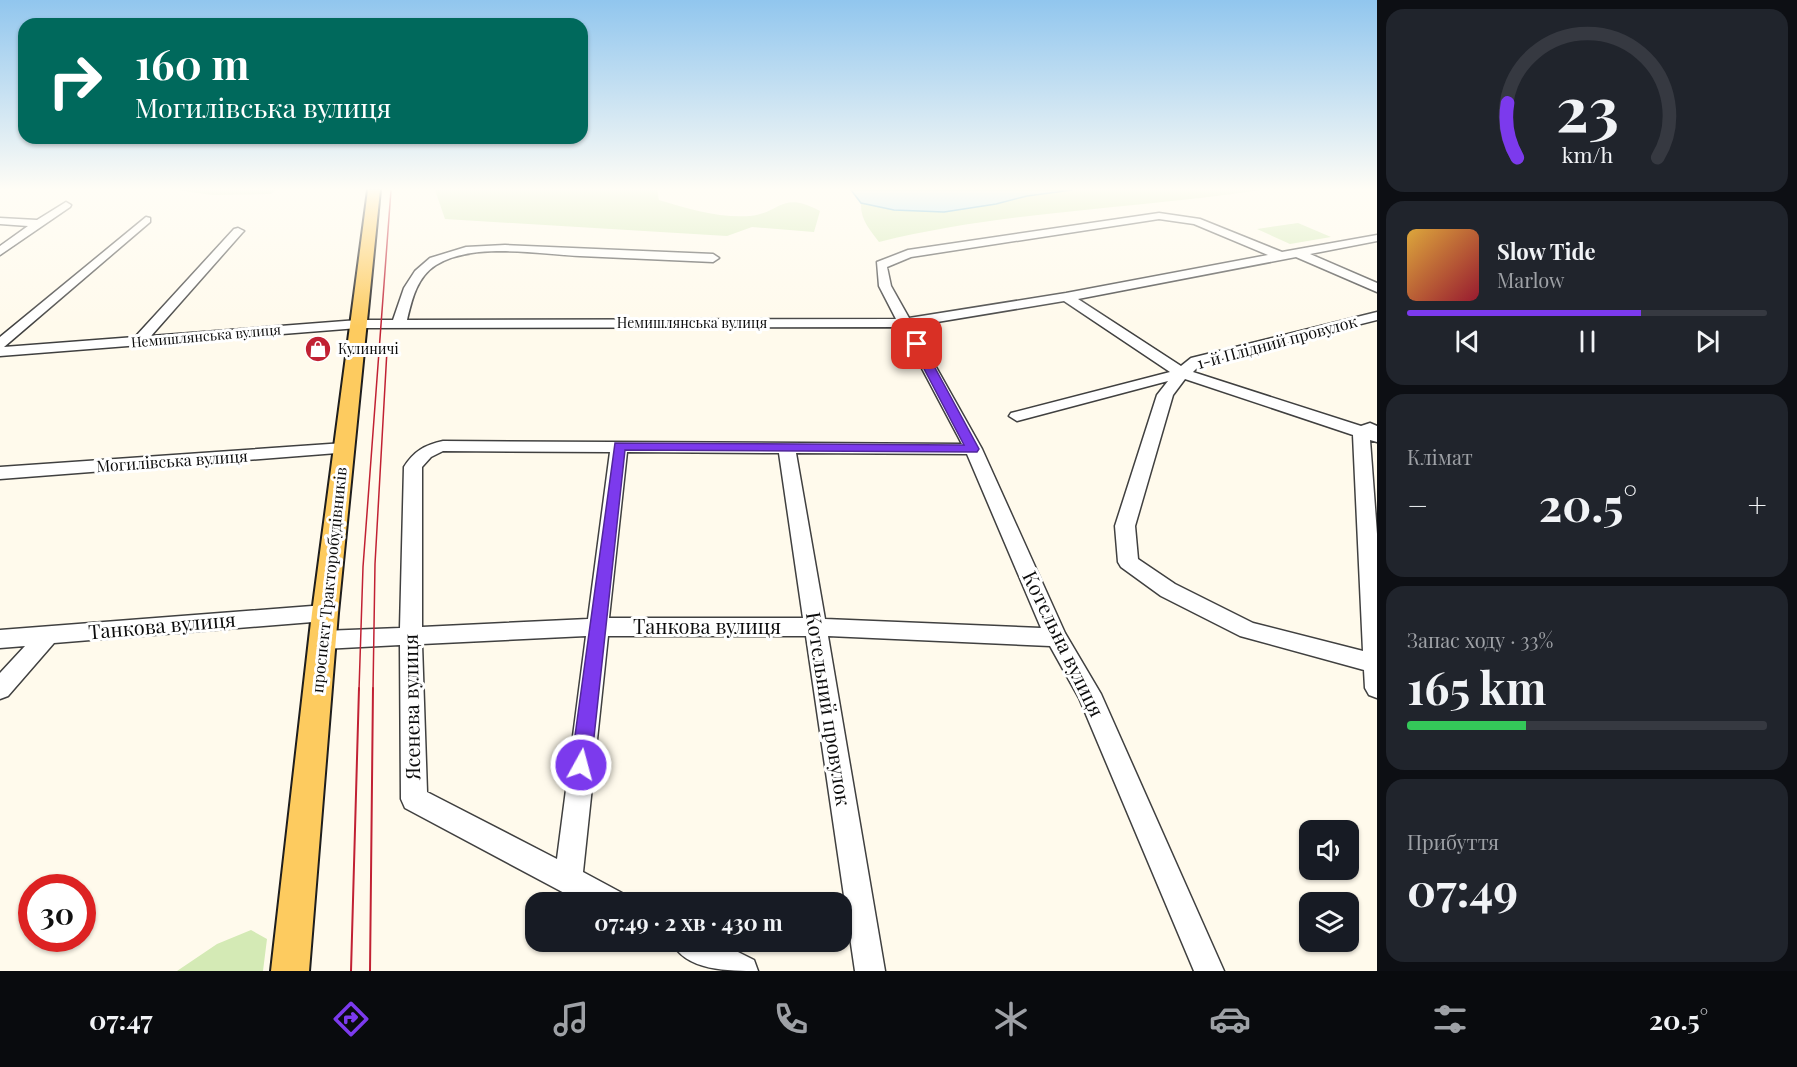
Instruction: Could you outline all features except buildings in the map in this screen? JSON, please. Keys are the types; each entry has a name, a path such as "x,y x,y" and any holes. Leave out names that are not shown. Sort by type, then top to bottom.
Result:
{"main road":[{"name":"проспект Тракторобудівників","path":"290,971 325,613 369,235"}],"street":[{"path":"0,251 23,235"},
{"path":"0,344 128,235"},
{"path":"140,341 234,235"},
{"name":"Котельна вулиця","path":"1031,235 908,254 881,265 885,286 973,449 1056,637 1089,694 1209,971"},
{"name":"Котельна вулиця","path":"1231,235 1281,256"},
{"name":"Немишлянська вулиця","path":"0,352 358,324 905,322 1065,297 1377,238"},
{"path":"399,323 408,287 428,265 445,255 459,252 508,250 713,258"},
{"path":"1297,253 1377,288"},
{"path":"1065,297 1182,373 1372,431 1377,688"},
{"name":"1-й Плідний провулок","path":"1375,663 1248,630 1168,590 1128,562 1125,526 1165,395 1182,373 1196,361 1377,316"},
{"path":"1017,416 1182,373"},
{"name":"Ясенева вулиця","path":"591,892 414,799 411,637 412,466 423,453 443,446 620,446"},
{"path":"568,880 620,446 973,449"},
{"name":"Могилівська вулиця","path":"0,473 344,448"},
{"name":"Котельний провулок","path":"787,448 870,971"},
{"name":"Танкова вулиця","path":"0,639 325,613"},
{"name":"Танкова вулиця","path":"323,640 597,627 815,627 1056,637"},
{"path":"0,688 48,635"},
{"path":"706,952 743,971"}],"green space":[{"path":"874,235 910,235 879,242"},
{"path":"1271,235 1331,237 1290,244"},
{"path":"251,930 267,939 263,971 177,971 217,944"}],"tram line":[{"path":"359,690 363,567 388,235"},
{"path":"373,690 375,564 387,350"},
{"path":"351,971 359,688"},
{"path":"370,971 373,688"}],"place":[{"name":"Кулиничі","path":"318,349"}],"route":[{"path":"581,765 620,446 973,449 917,344"}]}
